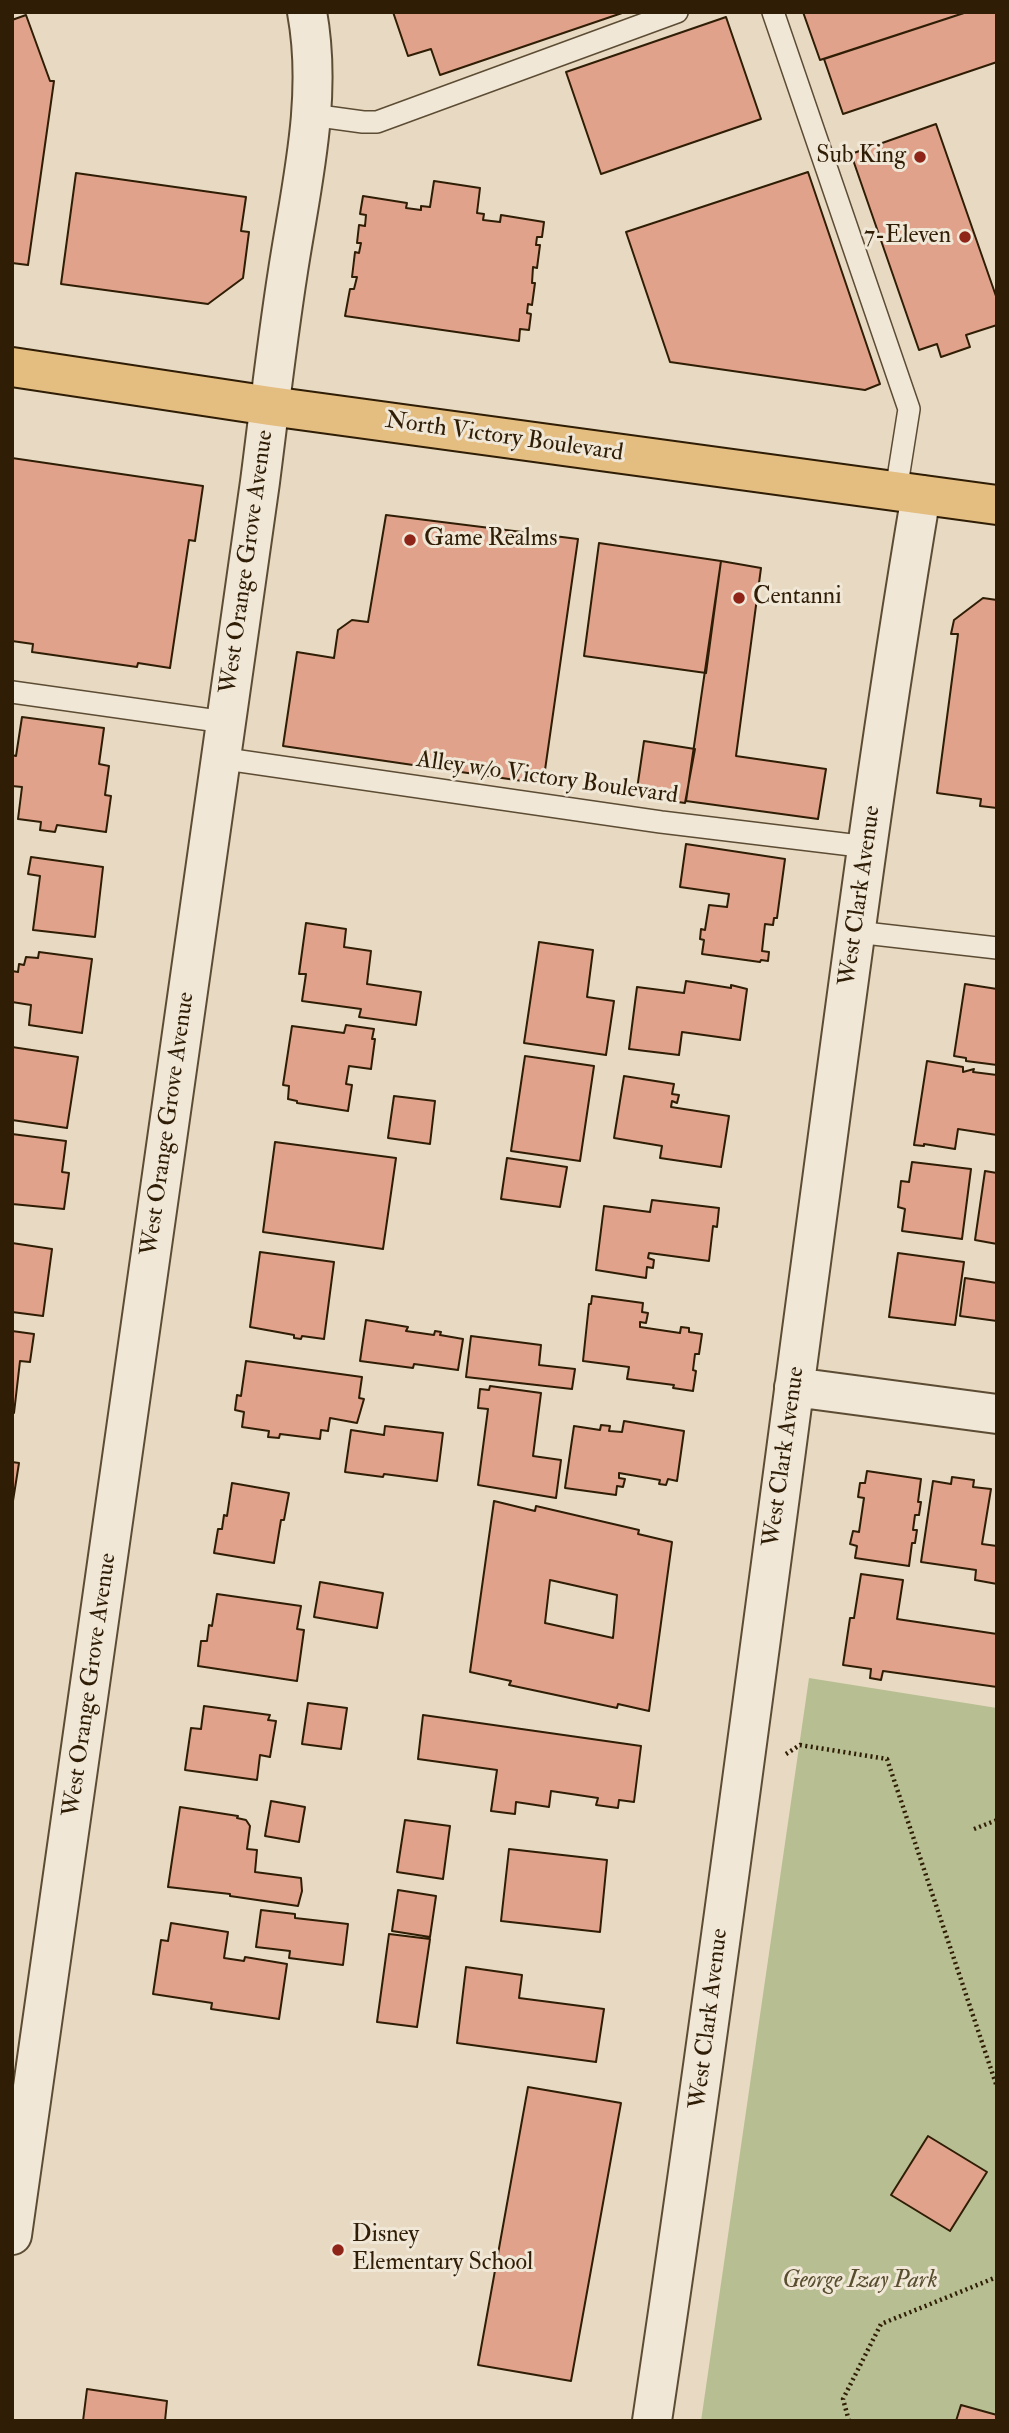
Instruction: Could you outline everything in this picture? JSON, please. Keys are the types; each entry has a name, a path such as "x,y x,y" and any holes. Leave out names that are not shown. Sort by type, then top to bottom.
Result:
{"main road":[{"name":"North Victory Boulevard","path":"12,367 270,406 997,505"}],"street":[{"name":"West Orange Grove Avenue","path":"12,2235 280,323 312,115 313,44 307,12"},
{"name":"West Clark Avenue","path":"652,2421 702,2082 868,847 909,493"},
{"path":"794,1387 997,1414"}],"lane":[{"path":"312,115 377,122 677,12"},
{"path":"773,12 909,409 909,493"},
{"name":"Alley w/o Victory Boulevard","path":"12,692 222,740 661,822 868,847"},
{"path":"856,932 997,948"}],"path":[{"path":"781,1756 800,1745 887,1759 997,2087"},
{"path":"974,1829 997,1820"},
{"path":"849,2421 843,2399 880,2324 997,2277"}],"green space":[{"name":"George Izay Park","path":"809,1678 997,1708 997,2421 701,2421"}],"building":[{"path":"393,12 625,12 440,75 431,49 408,56"},
{"path":"803,12 967,12 820,60"},
{"path":"967,12 997,12 997,62 843,114 824,59"},
{"path":"26,15 50,81 54,81 28,265 12,263 12,20"},
{"path":"726,17 761,119 601,174 566,72"},
{"path":"936,124 997,299 997,325 966,335 970,347 941,357 937,344 919,350 851,154"},
{"path":"808,172 880,384 865,390 670,362 626,232"},
{"path":"76,173 246,197 241,231 249,232 243,278 208,304 61,284"},
{"path":"434,181 480,188 477,213 484,214 483,220 500,222 501,215 544,222 542,237 537,237 536,245 540,245 537,268 533,267 532,283 535,283 532,305 528,304 527,313 531,314 529,330 520,329 519,341 345,316 350,289 354,289 357,277 352,277 355,252 359,253 361,243 357,243 359,225 365,226 366,215 360,214 363,196 407,203 406,208 421,210 421,206 430,207"},
{"path":"12,458 203,486 195,541 189,540 170,668 138,663 137,667 32,652 33,644 12,641"},
{"path":"386,515 578,539 543,784 283,746 297,652 334,658 338,630 352,620 368,622"},
{"path":"599,543 721,561 706,673 584,656"},
{"path":"721,561 761,568 736,756 826,769 818,819 686,801"},
{"path":"983,598 997,600 997,808 980,806 981,799 937,793 958,634 951,634 954,620"},
{"path":"22,717 104,728 99,764 109,766 105,795 111,796 106,832 57,825 55,832 40,830 41,822 18,819 22,787 12,786 12,755 16,756"},
{"path":"644,741 695,749 685,803 636,796"},
{"path":"686,844 785,859 777,918 774,918 773,925 765,924 762,951 769,952 768,961 702,954 704,940 700,939 701,929 705,930 709,905 727,907 729,894 680,887"},
{"path":"31,857 103,867 95,937 33,930 40,876 28,874"},
{"path":"306,923 346,929 344,947 371,951 367,984 421,992 416,1025 359,1017 361,1009 302,1001 306,974 299,974"},
{"path":"539,942 593,950 587,997 614,1001 606,1055 524,1043"},
{"path":"39,952 92,959 82,1033 29,1025 31,1005 12,1002 12,971 18,972 19,964 24,965 26,957 38,958"},
{"path":"686,981 747,989 740,1040 682,1032 679,1055 629,1049 637,987 684,993"},
{"path":"965,984 997,989 997,1065 966,1061 966,1058 954,1056"},
{"path":"346,1025 374,1029 372,1039 375,1039 371,1069 349,1066 346,1084 352,1085 348,1111 297,1103 288,1099 289,1086 283,1085 292,1026 344,1033"},
{"path":"12,1047 78,1057 67,1128 12,1120"},
{"path":"525,1056 594,1066 580,1161 511,1151"},
{"path":"927,1061 963,1067 963,1072 974,1069 973,1072 997,1075 997,1135 958,1129 955,1149 914,1145"},
{"path":"624,1076 674,1084 672,1094 679,1095 677,1103 672,1101 671,1107 729,1116 721,1167 660,1158 662,1146 614,1138"},
{"path":"394,1096 435,1101 430,1144 388,1138"},
{"path":"12,1134 66,1141 62,1172 69,1173 64,1209 12,1204"},
{"path":"275,1142 396,1158 383,1249 263,1232"},
{"path":"507,1158 567,1167 560,1207 501,1199"},
{"path":"912,1162 971,1169 962,1239 902,1231 905,1209 898,1207 901,1181 909,1182"},
{"path":"985,1171 997,1173 997,1244 975,1240"},
{"path":"652,1200 719,1208 717,1227 713,1226 709,1261 649,1253 648,1258 654,1260 653,1268 647,1267 646,1278 596,1270 604,1206 650,1212"},
{"path":"12,1243 52,1249 43,1316 12,1312"},
{"path":"260,1252 334,1262 324,1339 302,1336 301,1339 294,1338 294,1335 250,1327"},
{"path":"898,1253 964,1262 955,1325 889,1317"},
{"path":"965,1278 997,1283 997,1321 960,1316"},
{"path":"592,1296 643,1303 642,1312 648,1313 646,1323 640,1322 640,1327 680,1333 681,1327 689,1328 689,1332 702,1334 699,1354 695,1354 693,1391 673,1388 674,1385 627,1379 629,1367 583,1361"},
{"path":"366,1320 408,1327 406,1331 434,1335 435,1331 441,1332 440,1335 463,1339 458,1370 414,1364 413,1368 360,1361"},
{"path":"12,1331 34,1334 30,1362 20,1361 14,1413 12,1413"},
{"path":"471,1336 541,1345 539,1365 575,1369 572,1389 466,1377"},
{"path":"246,1361 362,1377 359,1398 364,1399 357,1423 330,1418 328,1431 321,1430 320,1439 280,1434 279,1438 268,1437 269,1431 242,1427 244,1412 235,1410 237,1395 241,1396"},
{"path":"490,1386 541,1393 533,1456 561,1460 556,1498 478,1485 488,1409 478,1408 480,1389 489,1390"},
{"path":"624,1421 684,1431 677,1481 668,1479 666,1485 659,1484 660,1480 619,1473 619,1478 625,1479 623,1487 617,1486 616,1495 565,1488 574,1426 600,1430 601,1425 610,1426 609,1431 622,1432"},
{"path":"385,1426 443,1433 437,1481 345,1472 351,1430 384,1435"},
{"path":"12,1462 19,1463 12,1507"},
{"path":"867,1471 921,1479 918,1502 921,1502 919,1515 915,1515 913,1530 917,1530 909,1566 855,1558 857,1546 850,1544 853,1531 859,1532 864,1498 858,1497 860,1483 865,1483"},
{"path":"952,1477 974,1480 973,1487 991,1489 982,1544 997,1546 997,1584 975,1580 976,1570 921,1562 933,1481 951,1484"},
{"path":"232,1483 289,1493 284,1520 281,1520 274,1563 214,1553 218,1529 222,1529 224,1515 227,1516"},
{"path":"494,1501 535,1511 536,1506 639,1530 638,1534 672,1542 649,1711 618,1704 617,1708 509,1685 511,1681 470,1672","holes":["550,1580 617,1595 613,1638 545,1623"]},
{"path":"861,1574 903,1580 897,1619 997,1634 997,1687 883,1671 881,1680 870,1678 871,1669 843,1665 850,1618 854,1618"},
{"path":"320,1582 383,1593 377,1628 314,1617"},
{"path":"217,1594 301,1606 297,1629 304,1630 297,1681 198,1666 201,1641 207,1641"},
{"path":"308,1703 347,1708 341,1749 302,1744"},
{"path":"204,1706 270,1715 268,1720 276,1721 270,1757 260,1755 257,1780 185,1770 191,1728 201,1729"},
{"path":"423,1715 641,1746 634,1802 619,1800 618,1808 596,1805 598,1798 551,1791 549,1807 516,1802 515,1814 491,1811 497,1770 418,1759"},
{"path":"271,1801 305,1807 299,1842 265,1836"},
{"path":"180,1807 238,1816 237,1818 246,1820 250,1826 247,1849 257,1850 255,1872 301,1878 302,1891 298,1906 168,1887"},
{"path":"405,1820 450,1826 443,1879 397,1872"},
{"path":"509,1849 607,1860 600,1932 501,1921"},
{"path":"398,1890 436,1896 430,1937 392,1931"},
{"path":"261,1910 295,1914 295,1918 348,1924 343,1965 289,1958 290,1951 256,1947"},
{"path":"171,1923 228,1932 224,1958 244,1961 245,1957 287,1964 279,2019 211,2009 212,2003 153,1994 161,1940 168,1941"},
{"path":"389,1934 430,1939 417,2027 377,2022"},
{"path":"466,1967 522,1975 519,1998 604,2009 596,2062 457,2043"},
{"path":"528,2087 621,2103 571,2381 478,2365"},
{"path":"928,2136 987,2172 950,2231 891,2195"},
{"path":"87,2389 167,2401 165,2421 83,2421"},
{"path":"961,2405 997,2415 997,2421 956,2421"}],"place":[{"name":"Sub King","path":"920,157"},
{"name":"7-Eleven","path":"965,237"},
{"name":"Game Realms","path":"410,540"},
{"name":"Centanni","path":"739,598"},
{"name":"Disney Elementary School","path":"338,2250"}]}
